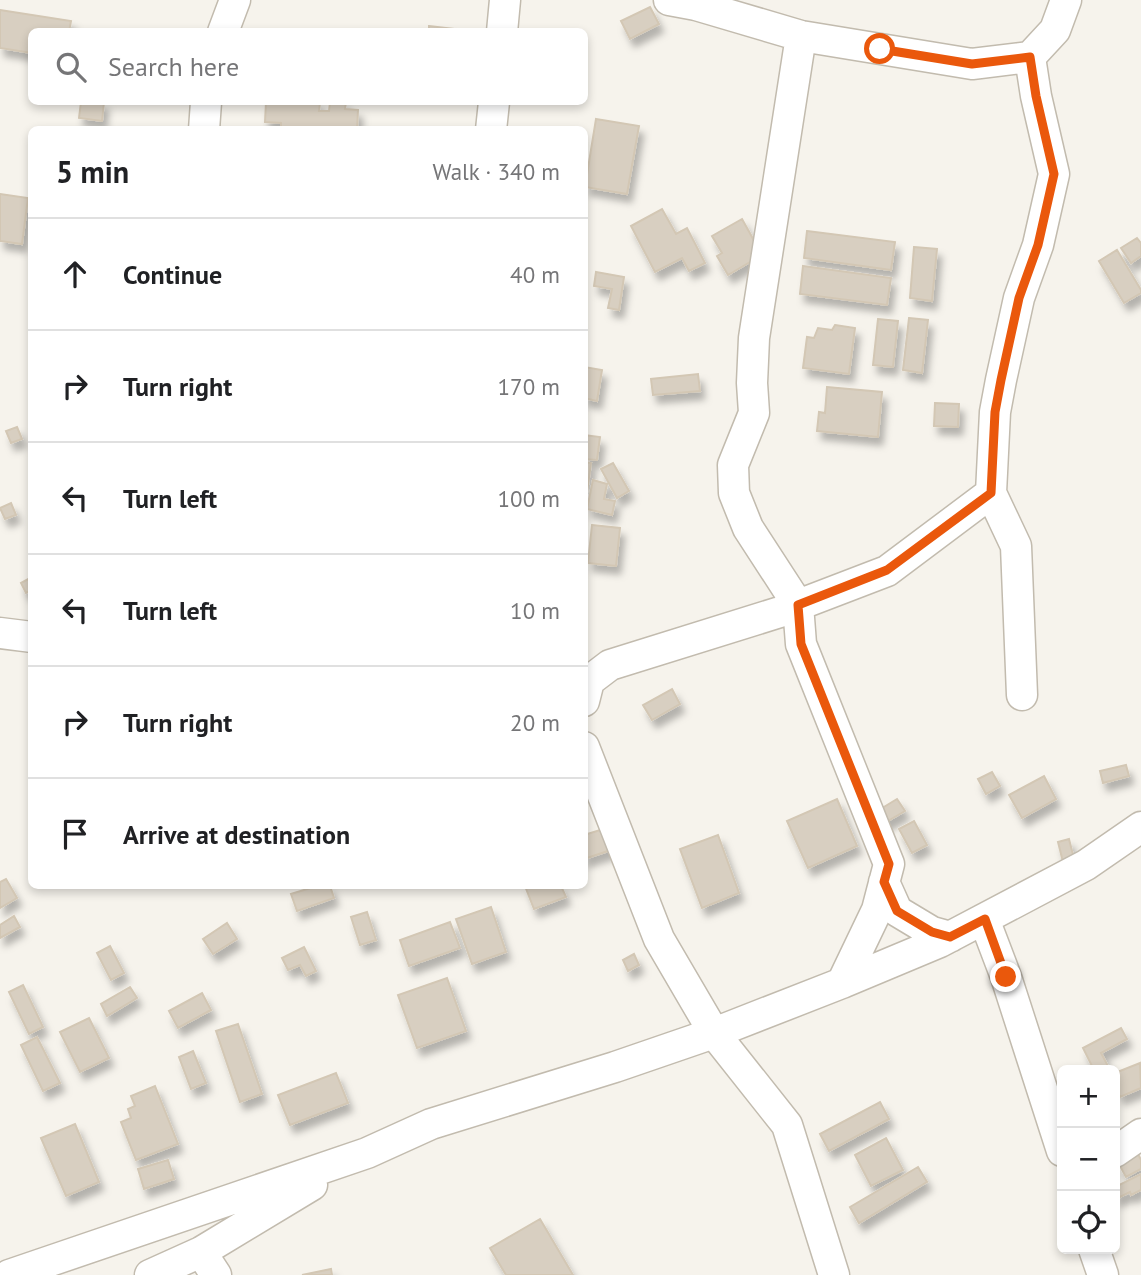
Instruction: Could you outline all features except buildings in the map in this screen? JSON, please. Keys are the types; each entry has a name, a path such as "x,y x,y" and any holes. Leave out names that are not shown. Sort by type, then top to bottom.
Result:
{"street":[{"path":"224,28 235,0"},
{"path":"502,28 505,0"},
{"path":"669,0 696,5 801,36 972,64 1030,57 1055,30 1066,0"},
{"path":"801,36 754,338 754,413 733,465 734,493 748,528 798,605 801,644 889,864 877,910 842,983"},
{"path":"1022,695 1016,547 991,493 995,412 1001,380 1019,298 1038,245 1054,174 1030,57"},
{"path":"204,126 206,105"},
{"path":"491,126 494,105"},
{"path":"588,685 589,681 610,665 798,605 887,570 991,493"},
{"path":"0,633 28,636"},
{"path":"588,757 659,939 714,1033 787,1125 834,1275"},
{"path":"9,1275 367,1153 432,1124 714,1033 842,983 950,937 985,919 1086,865 1141,827"},
{"path":"884,882 897,911 932,932 950,937"},
{"path":"985,919 1057,1135"},
{"path":"1120,1149 1141,1135"},
{"path":"150,1275 208,1263 367,1153"},
{"path":"1096,1254 1102,1275"}],"route":[{"path":"880,49 972,64 1030,57 1054,174 1038,245 1019,298 1001,380 995,412 991,493 887,570 798,605 801,644 889,864 884,882 897,911 932,932 950,937 985,919 1006,977"}]}
